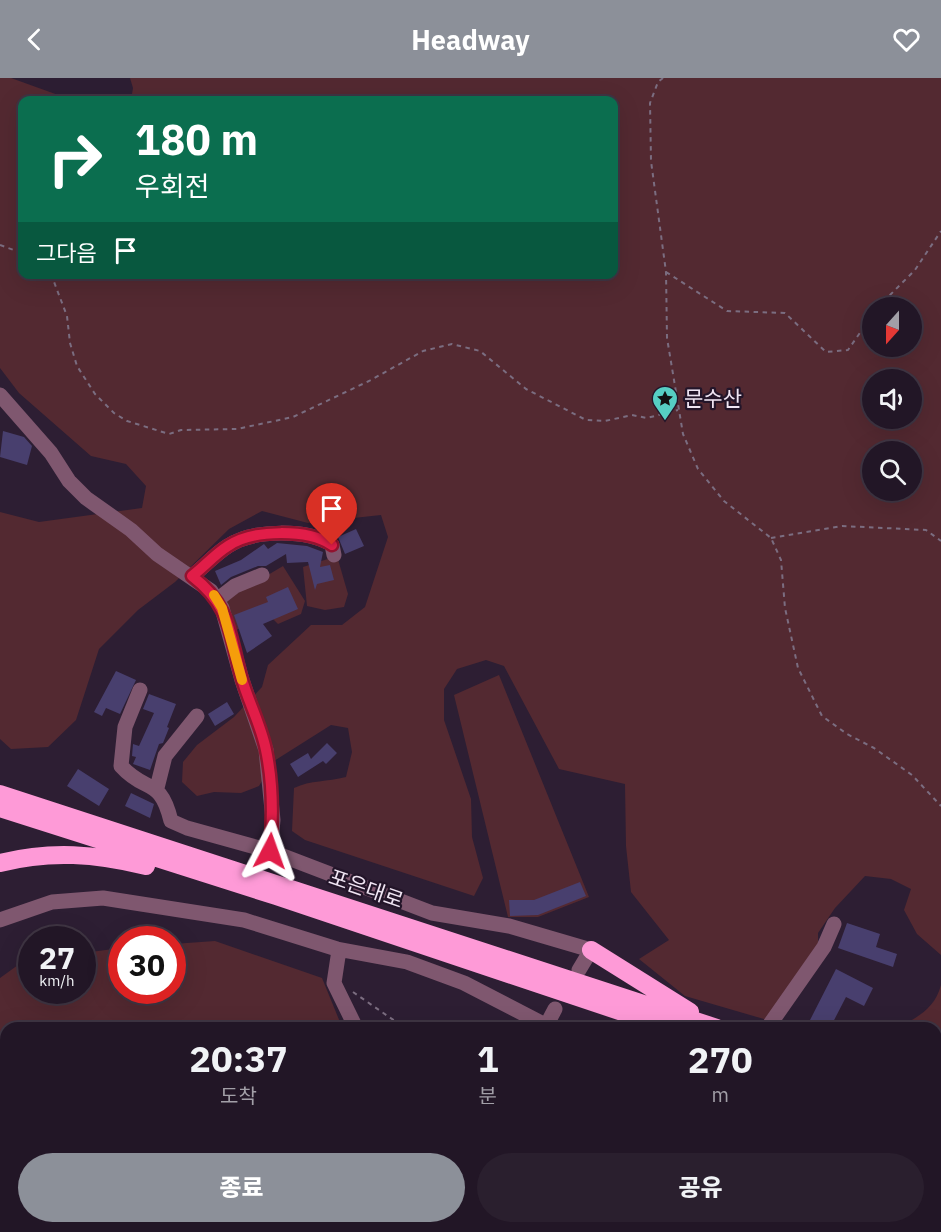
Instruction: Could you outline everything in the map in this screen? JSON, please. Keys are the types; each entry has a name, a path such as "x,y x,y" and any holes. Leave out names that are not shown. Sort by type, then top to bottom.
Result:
{"highway":[{"path":"0,786 114,831"},
{"name":"포은대로","path":"0,794 699,1022"},
{"name":"포은대로","path":"0,808 276,896 652,1022"},
{"path":"0,863 27,856 54,854 102,856 276,896"},
{"path":"591,950 653,990 714,1022"}],"street":[{"path":"0,395 86,498 131,530 157,554 211,591 222,608 242,680 266,750 273,820 270,851"},
{"path":"192,576 229,544 254,536 285,533 319,536 332,545 334,555"},
{"path":"217,600 235,586 262,575"},
{"path":"140,690 125,726 121,766 132,778 157,788 167,802 171,821 187,828 270,851 432,913 510,926 591,950 579,970"},
{"path":"157,788 165,756 197,716"},
{"path":"0,920 51,902 103,898 244,920 339,950 416,965 464,983 538,1022"},
{"path":"772,1022 824,947 834,924"},
{"path":"339,950 334,983 353,1022"},
{"path":"549,1022 555,1009"}],"path":[{"path":"663,78 658,82 650,103 651,161 666,272 667,338 683,434 698,469 723,501 771,538 781,560 785,608 798,668 822,716 912,775 941,806"},
{"path":"889,297 915,270 941,231"},
{"path":"0,245 18,252"},
{"path":"666,272 727,311 785,313 826,352 848,350 862,330"},
{"path":"53,279 67,316 70,343 77,366 95,394 114,413 127,421 170,434 182,430 237,429 293,417 423,351 452,344 480,351 526,389 586,420 604,421 632,415 647,418 678,410"},
{"path":"771,538 842,526 926,530 941,541"},
{"path":"336,970 355,994 396,1022"}],"shaded area":[{"path":"0,78 11,78 61,96 18,96 18,279 618,279 618,96 132,96 133,88 130,78 941,78 941,955 917,934 904,910 911,889 891,879 865,876 835,908 818,933 818,962 774,1022 685,996 639,959 669,940 631,892 626,846 625,784 559,769 504,666 486,660 457,669 444,689 444,720 471,799 472,837 483,878 474,896 305,840 292,831 294,788 346,777 352,752 348,728 331,725 274,761 259,786 241,793 214,792 197,796 182,782 183,762 197,745 234,717 262,687 268,665 311,625 342,625 365,607 388,537 381,515 308,523 262,511 229,529 175,582 138,610 99,649 76,720 48,747 11,749 0,739 0,512 39,522 142,508 146,486 126,464 91,456 19,393 0,368"},
{"path":"337,556 348,594 344,607 325,610 307,606 303,567"},
{"path":"283,566 305,601 301,614 278,624 267,613 265,619 236,630 230,628 226,600"},
{"path":"499,675 589,897 538,917 508,917 454,695"},
{"path":"215,941 322,978 340,1022 0,1022 0,978 18,965 18,1004 96,1004 96,951 108,950 108,1004 186,1004 186,943"},
{"path":"941,985 941,1022 908,1022 920,1015 935,1000"}],"building":[{"path":"3,431 24,437 32,446 27,465 0,457"},
{"path":"356,529 364,546 345,554 338,537"},
{"path":"277,543 307,546 323,552 320,567 330,565 334,580 317,584 315,590 308,562 287,563 286,554 266,566 258,566 231,577 221,585 215,571 241,560 264,544 268,549"},
{"path":"288,587 298,609 263,624 272,636 247,653 234,615 268,602 266,597"},
{"path":"116,671 136,680 120,714 106,708 102,716 94,712"},
{"path":"149,694 176,704 167,727 169,728 163,743 159,744 150,770 133,764 136,757 132,756 133,744 139,746 154,713 143,709"},
{"path":"227,702 234,714 215,726 208,714"},
{"path":"327,743 337,753 326,764 323,761 298,777 290,764 308,753 311,759"},
{"path":"78,769 109,789 99,806 67,786"},
{"path":"131,793 154,804 150,818 125,806"},
{"path":"580,882 586,896 538,915 510,916 509,900 534,900"},
{"path":"847,923 880,934 876,947 897,954 893,967 838,948"},
{"path":"836,969 873,988 864,1006 846,997 833,1022 809,1022"}],"slow traffic":[{"path":"214,595 222,608 242,680"}],"place":[{"name":"문수산","path":"665,422"}],"route":[{"path":"270,851 273,820 266,750 242,680 222,608 211,591 192,576 229,544 254,536 285,533 319,536 332,545"}]}
